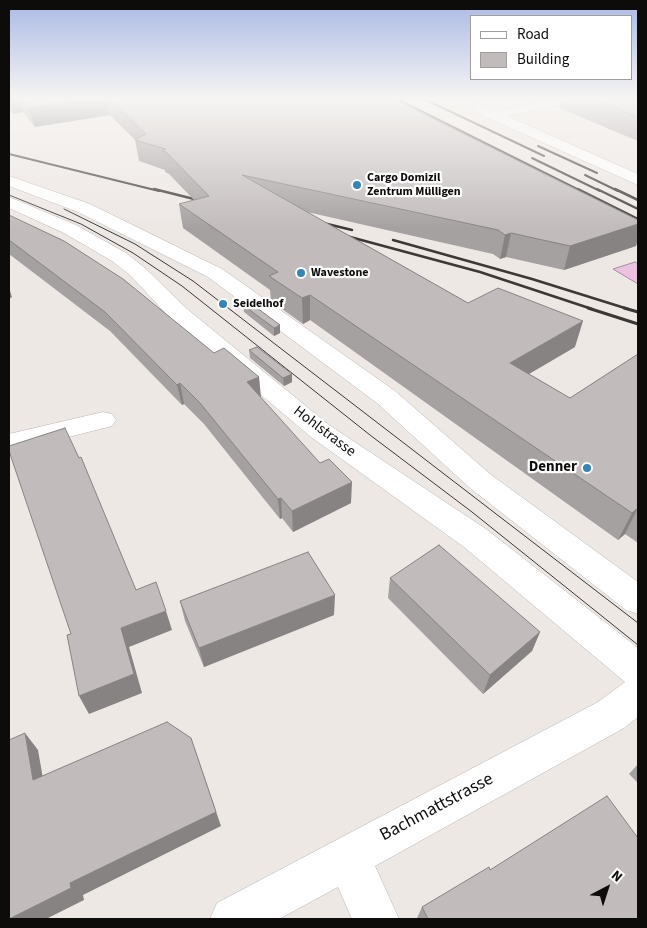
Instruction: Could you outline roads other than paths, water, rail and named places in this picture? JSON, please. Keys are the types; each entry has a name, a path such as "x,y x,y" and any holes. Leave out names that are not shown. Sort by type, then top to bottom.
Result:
{"street":[{"path":"554,142 638,180"},
{"path":"9,181 84,208 215,273 386,397 480,481 638,600"},
{"name":"Hohlstrasse","path":"9,202 70,229 119,257 138,272 179,314 320,431 475,538 638,670"},
{"path":"9,443 103,420"},
{"name":"Bachmattstrasse","path":"233,919 611,715 638,694"},
{"path":"348,857 376,919"}],"tram line":[{"path":"9,195 81,224 133,253 182,286 370,435 472,512 638,645"},
{"path":"64,209 135,244 193,281 638,623"}],"railway":[{"path":"484,142 581,191"},
{"path":"515,142 544,156"},
{"path":"538,146 597,173"},
{"path":"9,154 159,191"},
{"path":"532,158 600,191"},
{"path":"585,175 618,191"},
{"path":"154,189 206,202"},
{"path":"578,189 638,219"},
{"path":"597,189 638,209"},
{"path":"615,189 638,200"},
{"path":"315,221 352,230"},
{"path":"339,234 480,272 592,309"},
{"path":"393,240 532,279 628,309"},
{"path":"588,308 638,324"},
{"path":"624,308 638,312"}],"place":[{"name":"Cargo Domizil Zentrum Mülligen","path":"357,185"},
{"name":"Wavestone","path":"301,273"},
{"name":"Seidelhof","path":"223,304"},
{"name":"Denner","path":"587,468"}]}
